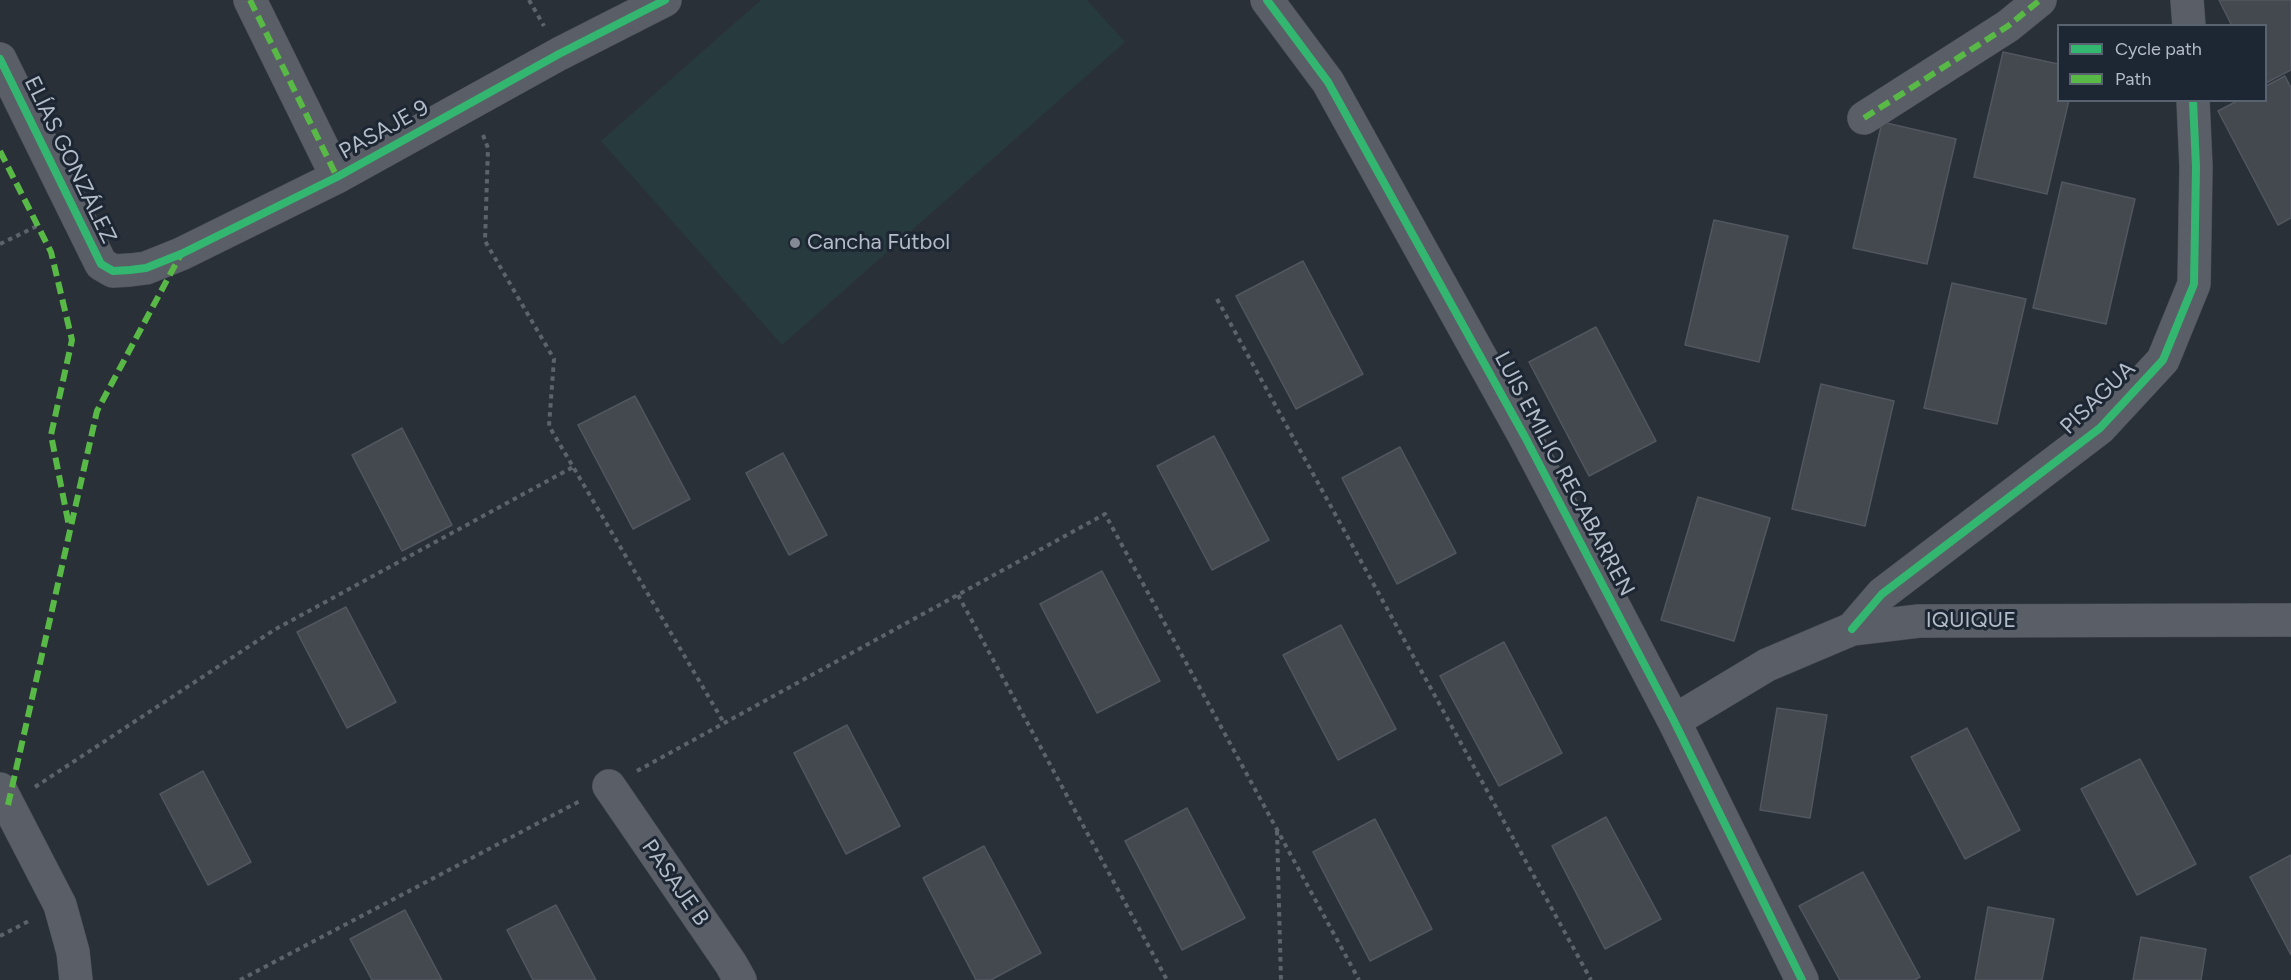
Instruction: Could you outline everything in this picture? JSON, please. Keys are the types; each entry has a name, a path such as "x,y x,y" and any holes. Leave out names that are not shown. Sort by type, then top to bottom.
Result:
{"street":[{"path":"250,0 337,177"},
{"name":"PASAJE 9","path":"113,271 146,268 181,254 337,177 559,54 665,0"},
{"name":"LUIS EMILIO RECABARREN","path":"1267,0 1328,82 1526,437 1674,721 1802,980"},
{"path":"1864,118 2008,26 2040,0"},
{"path":"2187,0 2189,24"},
{"name":"ELÍAS GONZÁLEZ","path":"0,59 101,264 113,271"},
{"name":"PISAGUA","path":"1852,630 1882,594 2100,428 2163,360 2194,284 2196,167 2193,102"},
{"name":"IQUIQUE","path":"1674,721 1767,665 1852,630 1919,621 2291,620"},
{"name":"PASAJE B","path":"609,786 740,980"},
{"path":"4,797 60,905 73,952 76,980"}],"path":[{"path":"470,104 488,148 485,241 554,359 549,426 724,723"},
{"path":"0,244 38,225"},
{"path":"1217,299 1592,980"},
{"path":"4,797 274,630 573,467"},
{"path":"240,980 609,786 1105,514 1359,980"},
{"path":"958,595 1167,980"},
{"path":"1276,829 1281,980"}],"green space":[{"name":"Cancha Fútbol","path":"761,0 1087,0 1125,42 782,345 601,141"}],"building":[{"path":"2219,0 2291,0 2291,70 2267,82 2267,24 2231,24"},
{"path":"2003,52 2057,64 2057,102 2069,102 2047,194 1974,177"},
{"path":"2285,76 2291,88 2291,218 2278,225 2218,111 2235,102 2267,102 2267,85"},
{"path":"1882,122 1956,139 1927,264 1853,248"},
{"path":"2062,182 2135,199 2106,324 2033,308"},
{"path":"1714,220 1788,236 1759,362 1685,345"},
{"path":"1303,261 1363,374 1296,409 1236,296"},
{"path":"1952,283 2026,299 1997,424 1924,408"},
{"path":"1596,327 1656,441 1589,476 1529,362"},
{"path":"1821,384 1894,401 1865,526 1792,509"},
{"path":"635,396 690,499 633,529 578,425"},
{"path":"402,428 452,525 402,551 352,455"},
{"path":"1214,436 1269,540 1212,570 1157,466"},
{"path":"1400,447 1456,553 1397,584 1342,478"},
{"path":"783,453 827,535 789,555 746,473"},
{"path":"1698,497 1770,518 1734,641 1661,620"},
{"path":"1102,571 1160,681 1097,713 1040,604"},
{"path":"346,607 396,702 347,728 297,632"},
{"path":"1341,625 1396,729 1338,760 1283,655"},
{"path":"1504,642 1562,753 1499,786 1440,676"},
{"path":"1777,708 1827,715 1810,818 1760,810"},
{"path":"847,725 900,826 846,854 794,753"},
{"path":"1967,728 2020,830 1965,859 1911,757"},
{"path":"2140,759 2196,864 2137,895 2081,789"},
{"path":"203,771 251,862 208,885 160,794"},
{"path":"1187,808 1245,918 1182,950 1125,841"},
{"path":"1606,817 1661,919 1605,949 1552,846"},
{"path":"1375,819 1432,929 1370,961 1313,852"},
{"path":"984,846 1041,953 991,980 976,980 923,878"},
{"path":"2291,855 2291,955 2250,877"},
{"path":"1863,872 1920,977 1915,980 1840,980 1799,906"},
{"path":"556,905 596,980 533,980 507,930"},
{"path":"1988,907 2054,919 2042,980 1975,980"},
{"path":"405,910 442,980 372,980 350,939"},
{"path":"2141,937 2206,949 2201,980 2133,980"}],"marked path":[{"path":"250,0 337,177"},
{"path":"1864,118 2008,26 2040,0"},
{"path":"0,151 51,252 72,340 51,435 69,526"},
{"path":"8,805 97,411 181,254"}],"cycle path":[{"path":"0,59 101,264 113,271 130,270 146,268 181,254 337,177 559,54 665,0"},
{"path":"1267,0 1328,82 1525,437 1674,721 1802,980"},
{"path":"1852,629 1882,594 2100,428 2163,360 2194,284 2196,167 2193,102"}],"place":[{"name":"Cancha Fútbol","path":"795,243"}]}
